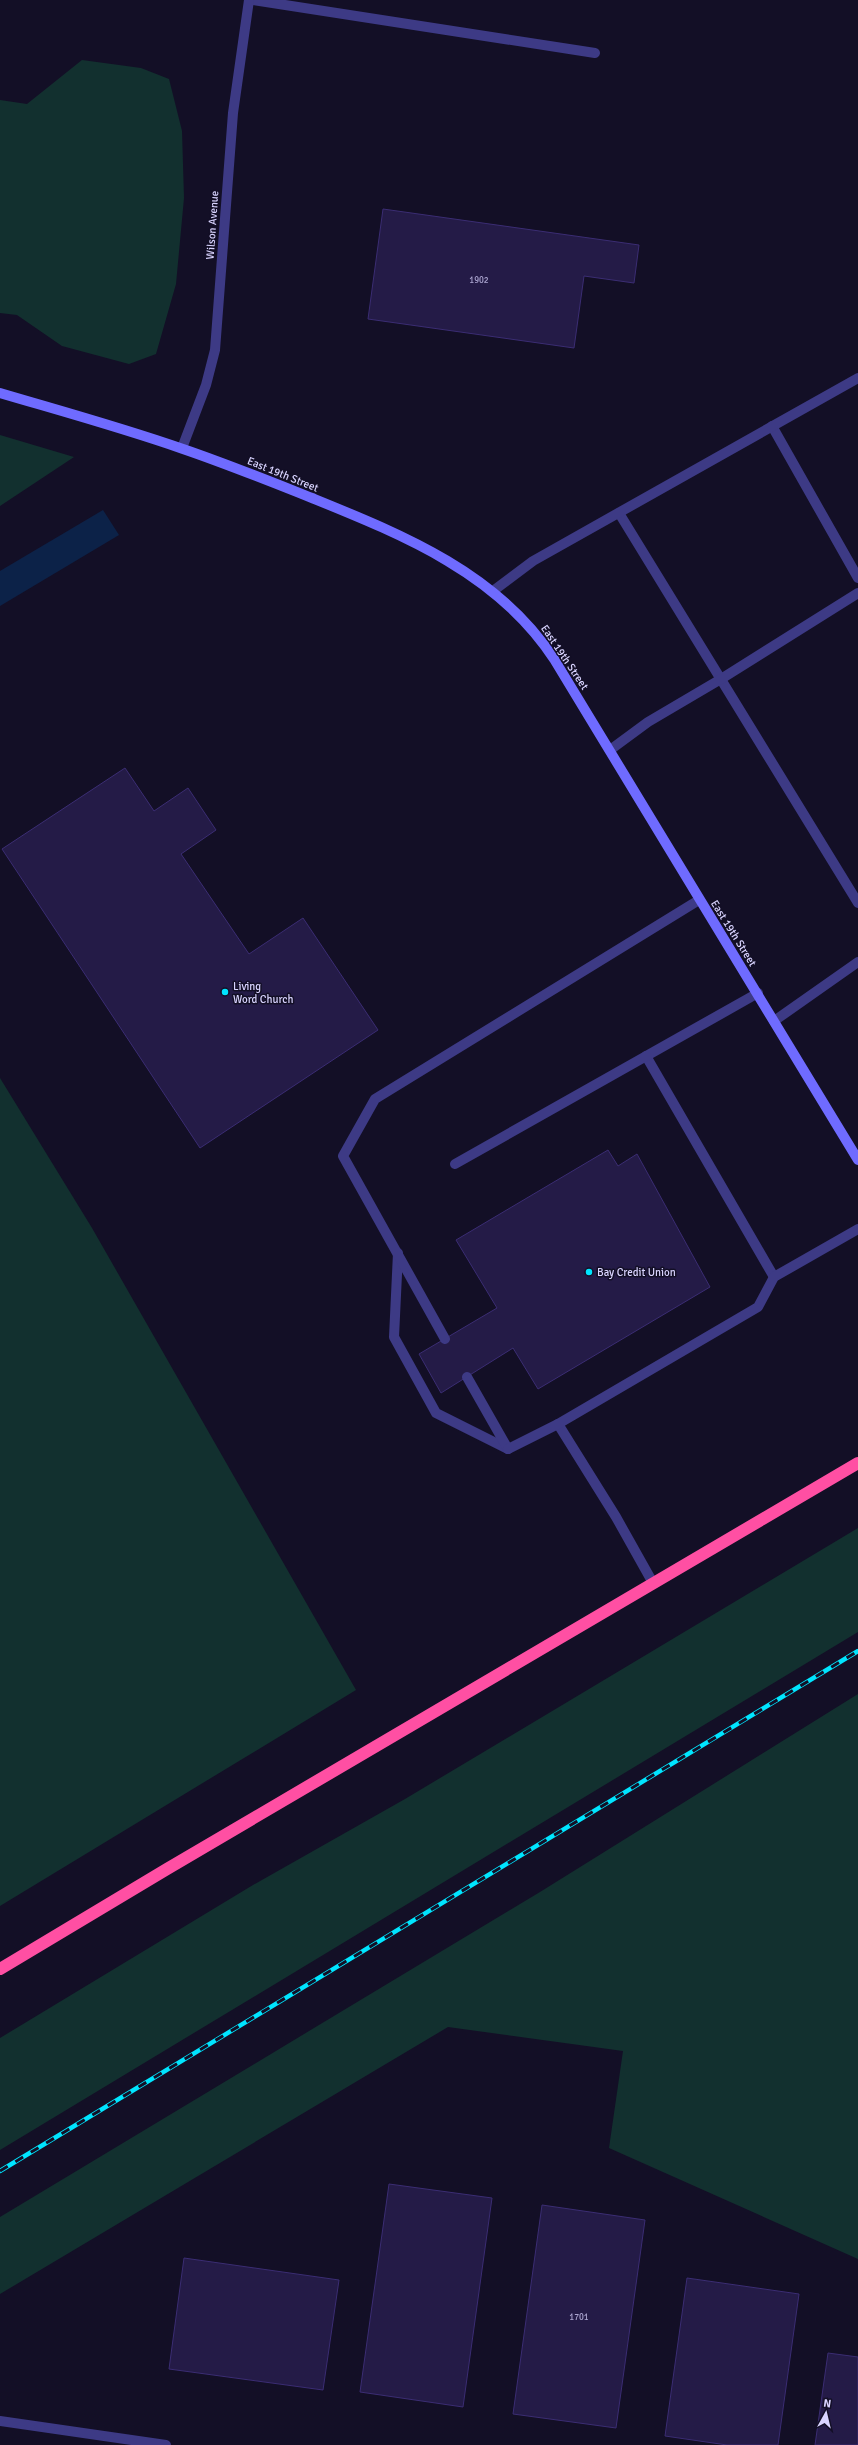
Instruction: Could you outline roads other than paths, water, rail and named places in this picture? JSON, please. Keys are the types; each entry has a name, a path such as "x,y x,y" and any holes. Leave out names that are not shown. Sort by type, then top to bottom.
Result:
{"highway":[{"path":"0,1969 167,1868 858,1463"}],"main road":[{"name":"East 19th Street","path":"0,393 182,448 271,481 398,535 454,564 493,591 517,613 547,648 610,750 699,900 758,993 858,1160"}],"street":[{"name":"Wilson Avenue","path":"182,448 206,385 215,350 232,113 249,0"},
{"path":"254,0 595,52"},
{"path":"493,591 533,560 858,378"},
{"path":"772,426 858,578"},
{"path":"619,513 858,903"},
{"path":"610,750 648,722 721,679 858,593"},
{"path":"444,1339 398,1253 343,1156 375,1099 699,900"},
{"path":"774,1021 858,962"},
{"path":"455,1164 758,993"},
{"path":"646,1056 774,1277"},
{"path":"508,1449 558,1424 758,1307 774,1277 858,1229"},
{"path":"398,1253 394,1337 432,1406 436,1412 508,1449"},
{"path":"467,1377 508,1449"},
{"path":"558,1424 616,1517 654,1583"},
{"path":"0,2421 166,2445"}],"water":[{"path":"103,510 119,535 0,606 0,571"}],"railway":[{"path":"0,2171 858,1651"}],"place":[{"name":"Living Word Church","path":"225,992"},
{"name":"Bay Credit Union","path":"589,1272"}]}
